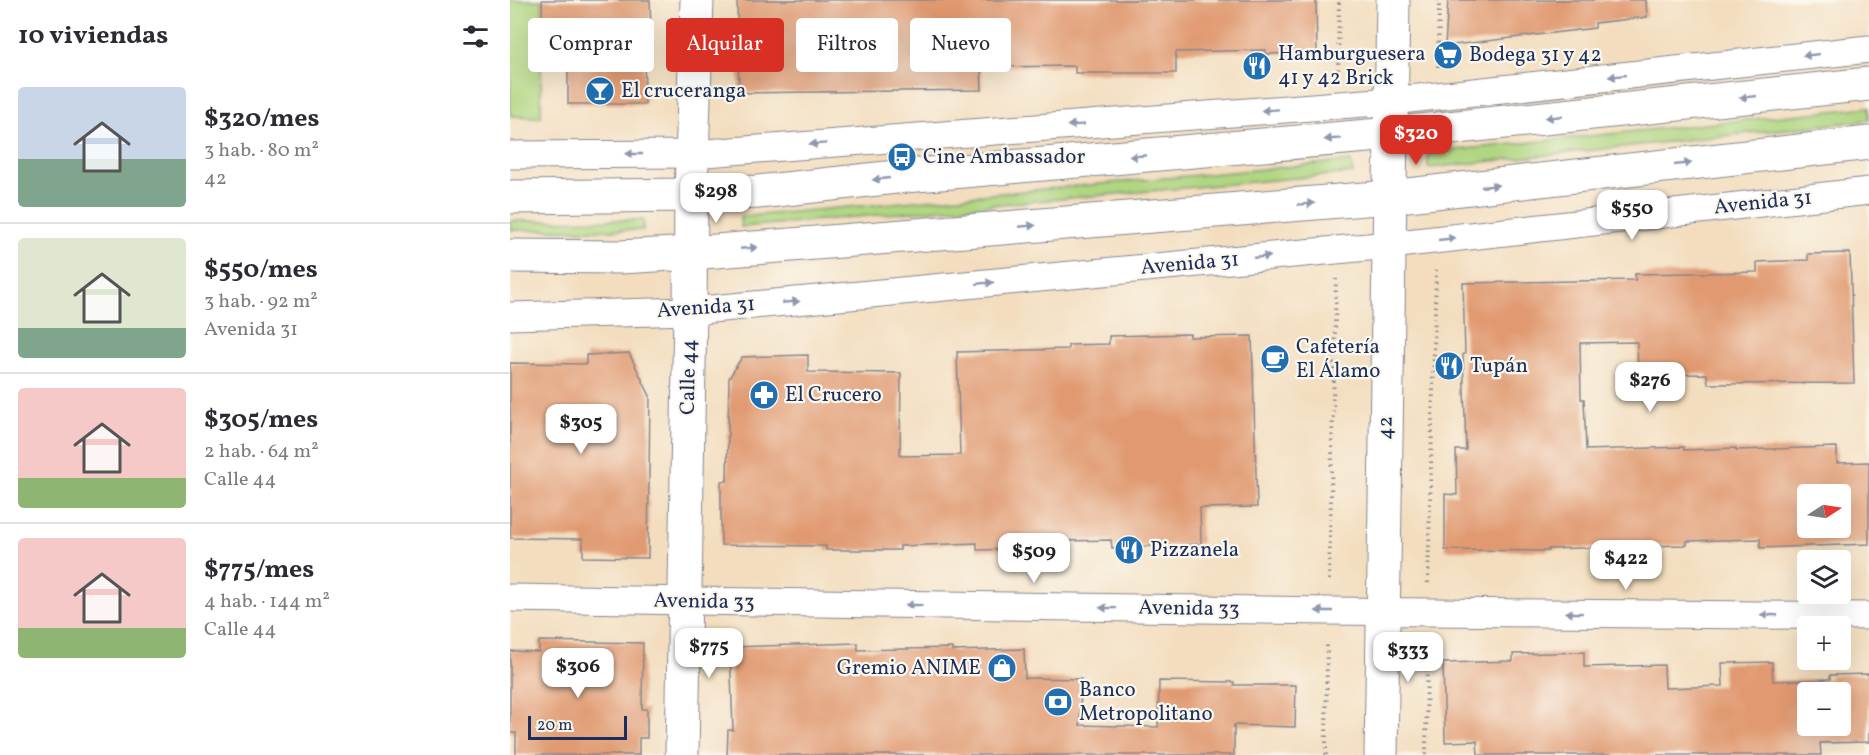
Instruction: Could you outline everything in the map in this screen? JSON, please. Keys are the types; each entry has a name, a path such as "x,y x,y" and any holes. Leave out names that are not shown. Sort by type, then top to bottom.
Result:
{"main road":[{"name":"Calle 44","path":"682,755 691,195 697,0"},
{"name":"42","path":"1382,755 1393,0"},
{"path":"510,197 758,192 1391,134 1869,84"},
{"path":"510,256 620,257 691,253 1390,197 1869,143"}],"street":[{"path":"510,155 693,154 1391,101 1869,49"},
{"name":"Avenida 31","path":"510,316 690,311 1389,245 1869,191"},
{"name":"Avenida 33","path":"510,598 1328,611 1869,616"}],"path":[{"path":"1426,755 1427,611 1437,240"},
{"path":"1326,755 1337,250"}],"green space":[{"path":"510,0 542,0 542,18 528,18 528,72 541,72 541,117 510,116"},
{"path":"1869,107 1869,120 1428,168 1428,153"},
{"path":"1351,161 1353,173 741,227 740,217"},
{"path":"644,220 643,230 510,230 510,221"}],"building":[{"path":"542,0 650,0 651,18 542,18"},
{"path":"737,0 1316,0 1317,53 1266,54 1266,50 1176,52 1176,73 1075,73 1075,66 1011,67 1011,18 910,18 910,72 981,72 982,90 739,93 739,72 784,72 784,18 737,18"},
{"path":"1448,0 1646,0 1647,17 1595,23 1595,28 1445,46"},
{"path":"568,72 645,72 645,104 568,104"},
{"path":"1850,253 1854,383 1708,384 1707,374 1638,375 1637,342 1580,343 1581,399 1584,399 1586,450 1684,447 1684,450 1736,448 1736,450 1837,447 1837,463 1869,462 1869,544 1760,548 1760,539 1687,541 1687,545 1643,546 1643,550 1612,550 1612,547 1548,549 1548,551 1445,550 1445,494 1457,495 1456,450 1466,450 1463,283 1635,280 1635,274 1757,272 1757,262 1808,260 1808,254"},
{"path":"1190,334 1190,337 1252,336 1257,507 1200,508 1201,544 1112,548 1111,540 1017,542 1017,549 977,550 977,543 900,546 900,550 826,550 826,546 721,545 721,481 727,481 729,378 742,357 808,355 808,372 901,373 900,456 960,455 957,352 1068,349 1068,345 1109,344 1109,336"},
{"path":"629,353 650,396 648,558 583,557 583,539 510,538 510,363 586,364 586,355"},
{"path":"539,641 643,643 642,709 647,709 647,738 639,738 639,755 516,755 516,733 510,733 510,651 539,652"},
{"path":"858,643 858,650 1024,649 1025,678 1081,679 1080,725 1158,727 1159,681 1234,682 1234,685 1296,685 1295,727 1234,725 1234,755 727,755 728,730 733,730 730,647"},
{"path":"1584,652 1584,667 1664,665 1665,688 1723,686 1722,663 1772,662 1773,681 1830,679 1830,675 1869,674 1869,742 1820,743 1821,755 1478,755 1477,741 1445,742 1443,663 1513,661 1513,654"}],"place":[{"name":"Bodega 31 y 42","path":"1448,55"},
{"name":"Hamburguesera 41 y 42 Brick","path":"1257,66"},
{"name":"El cruceranga","path":"600,91"},
{"name":"Cine Ambassador","path":"902,157"},
{"name":"Cafetería El Álamo","path":"1275,359"},
{"name":"Tupán","path":"1449,366"},
{"name":"El Crucero","path":"764,395"},
{"name":"Pizzanela","path":"1129,550"},
{"name":"Gremio ANIME","path":"1002,668"},
{"name":"Banco Metropolitano","path":"1058,702"}]}
